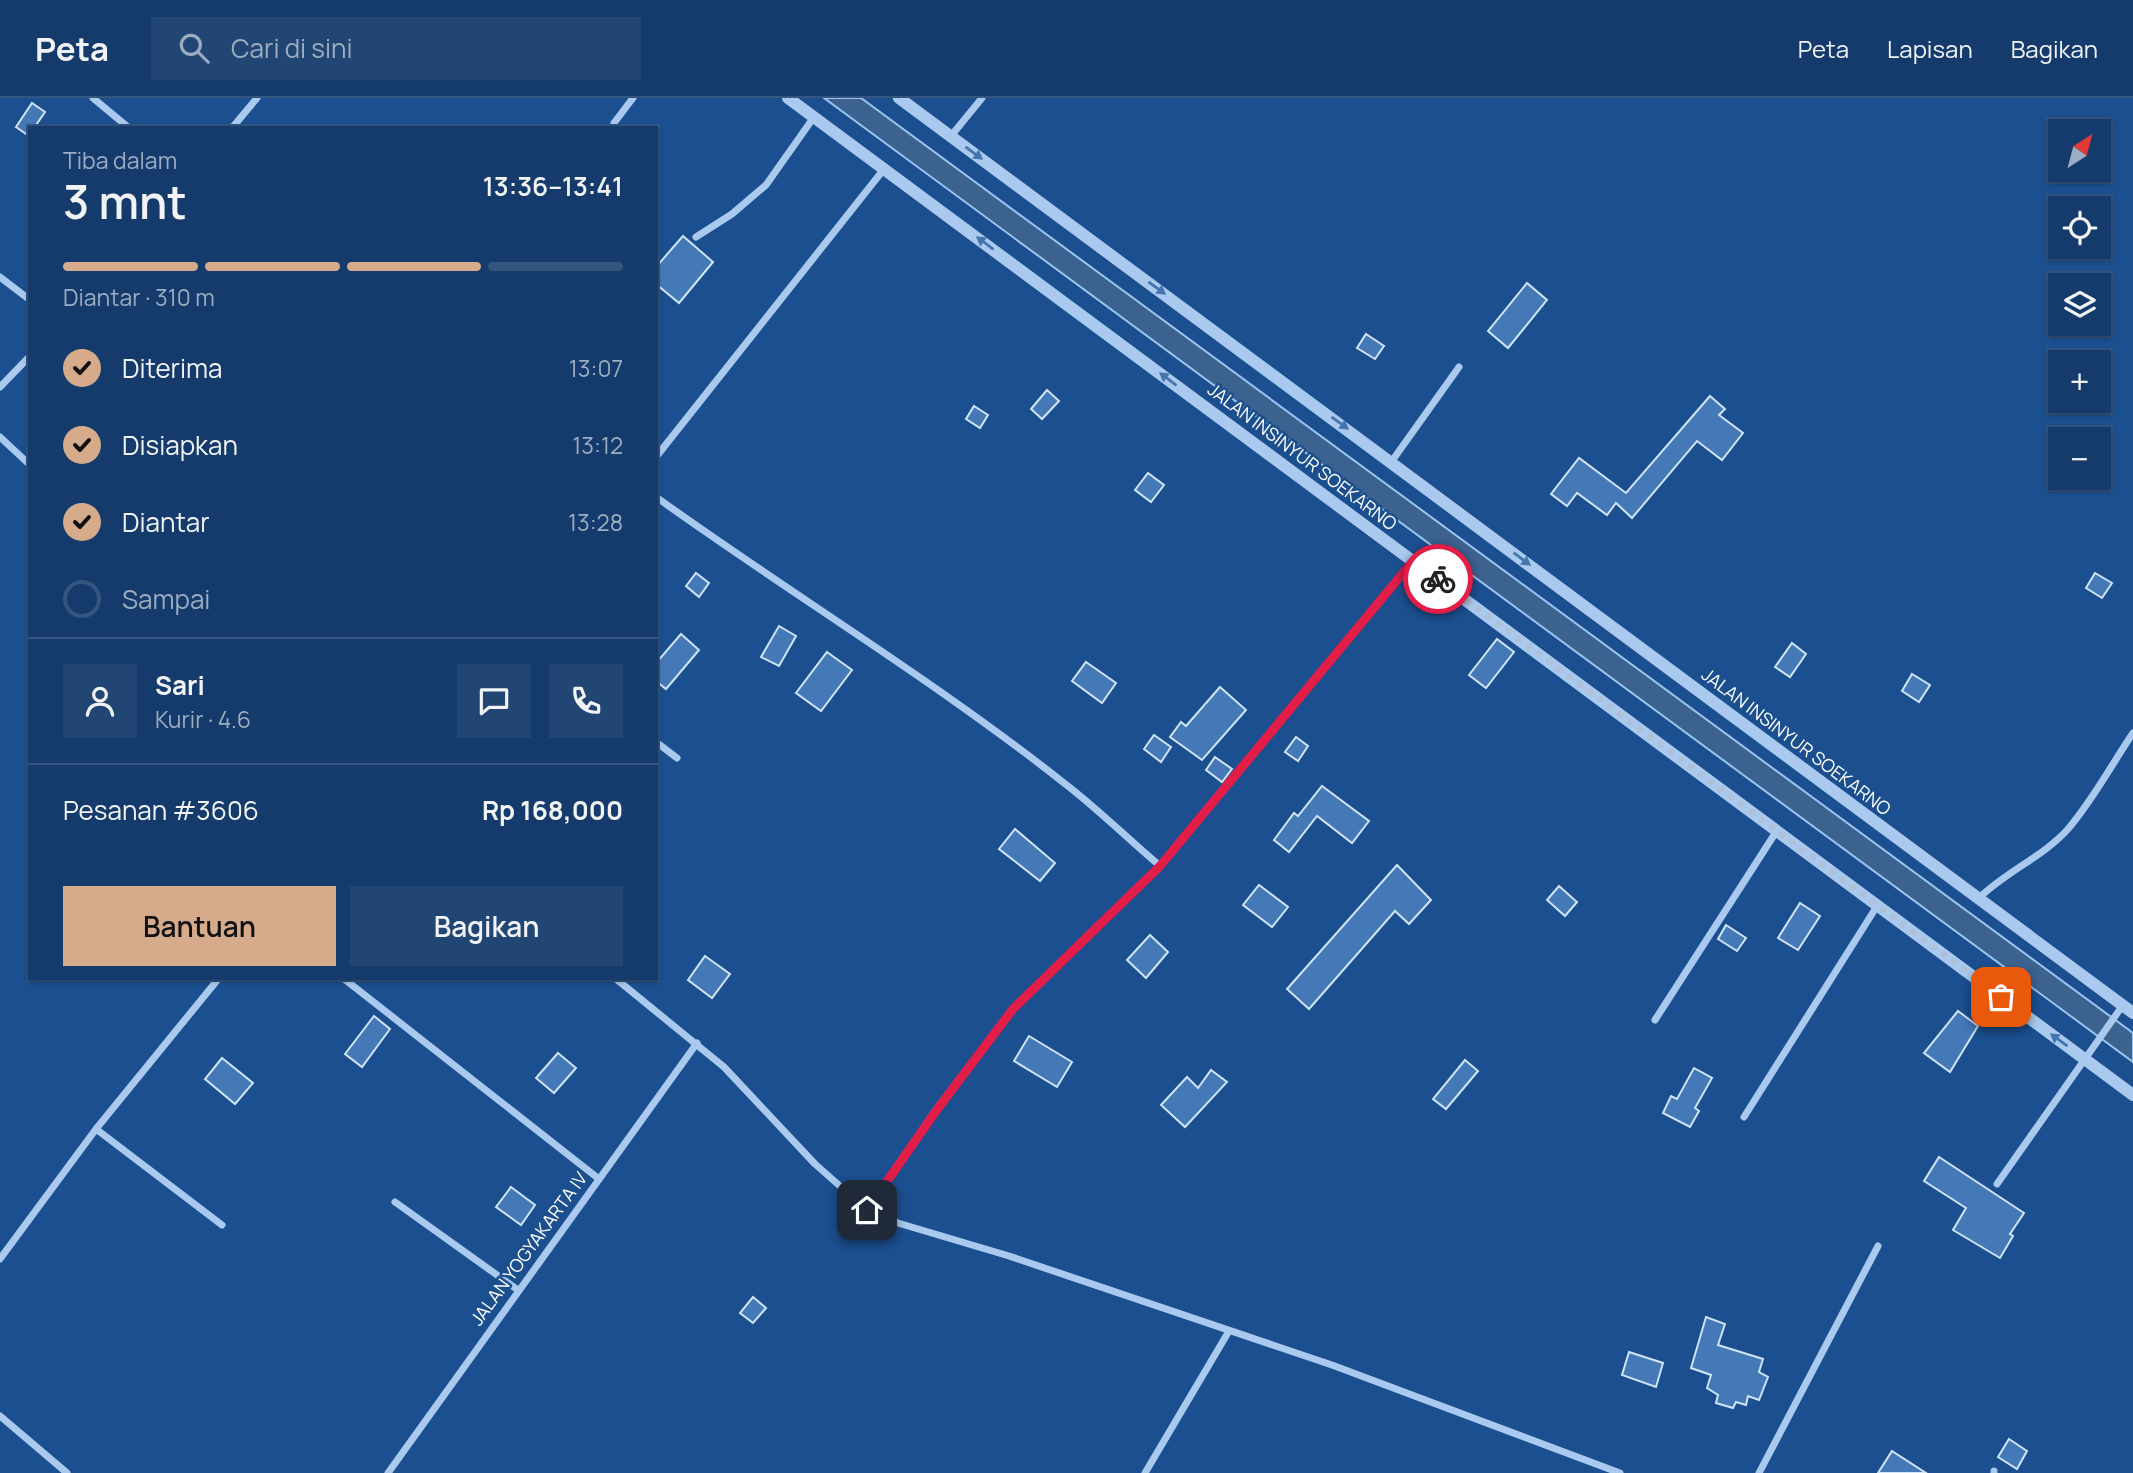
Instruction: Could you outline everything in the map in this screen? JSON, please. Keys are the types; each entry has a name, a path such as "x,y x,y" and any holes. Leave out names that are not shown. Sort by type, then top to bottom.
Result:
{"street":[{"path":"93,98 127,126"},
{"path":"234,126 257,98"},
{"path":"614,122 633,98"},
{"name":"JALAN INSINYUR SOEKARNO","path":"788,98 2133,1095"},
{"name":"JALAN INSINYUR SOEKARNO","path":"899,98 2128,1009"},
{"path":"951,136 982,98"},
{"path":"696,237 732,214 766,185 814,117"},
{"path":"658,454 884,168"},
{"path":"0,277 28,298"},
{"path":"0,387 28,358"},
{"path":"1392,461 1460,367"},
{"path":"0,438 28,463"},
{"path":"658,498 769,579 867,640 1065,783 1160,866"},
{"path":"867,1210 1008,1015 1160,866 1413,561"},
{"path":"1978,899 1996,881 2034,857 2068,829 2133,733"},
{"path":"658,744 677,758"},
{"path":"1656,1020 1776,832"},
{"path":"1744,1117 1877,906"},
{"path":"0,1259 96,1129 217,980"},
{"path":"346,980 599,1179"},
{"path":"618,980 724,1067 831,1180 867,1210 898,1223 1009,1256 1424,1397 1603,1470 1620,1473"},
{"path":"1997,1184 2113,1018 2128,1009"},
{"name":"JALAN YOGYAKARTA IV","path":"387,1473 697,1043"},
{"path":"96,1129 222,1225"},
{"path":"396,1202 518,1290"},
{"path":"1759,1473 1878,1246"},
{"path":"1145,1473 1229,1331"},
{"path":"0,1416 67,1473"}],"water":[{"path":"824,98 861,98 2133,1033 2133,1062"}],"building":[{"path":"32,103 45,112 35,126 28,126 28,135 16,127"},
{"path":"683,236 713,262 679,303 658,286 658,265"},
{"path":"1527,283 1547,300 1508,348 1488,331"},
{"path":"1366,334 1384,346 1375,359 1357,348"},
{"path":"1047,390 1059,401 1042,419 1031,409"},
{"path":"1710,396 1725,409 1719,415 1743,433 1722,460 1697,441 1632,518 1616,503 1607,515 1577,493 1567,506 1551,494 1579,458 1626,493"},
{"path":"974,406 988,415 980,428 966,419"},
{"path":"1148,473 1164,485 1151,502 1135,490"},
{"path":"696,573 709,583 699,597 686,586"},
{"path":"2095,573 2112,583 2102,598 2086,588"},
{"path":"779,626 796,636 779,666 761,657"},
{"path":"681,634 699,650 666,689 658,683 658,661"},
{"path":"1497,639 1514,652 1486,688 1469,675"},
{"path":"1792,643 1806,654 1790,677 1775,667"},
{"path":"827,652 852,670 821,711 796,693"},
{"path":"1086,662 1116,683 1102,703 1072,681"},
{"path":"1912,674 1930,685 1919,702 1902,691"},
{"path":"1220,687 1246,710 1202,760 1170,737 1181,722 1186,726"},
{"path":"1154,735 1171,747 1161,762 1144,749"},
{"path":"1296,737 1308,746 1298,761 1285,752"},
{"path":"1215,757 1232,769 1222,782 1206,770"},
{"path":"1322,786 1369,821 1352,843 1317,816 1289,852 1274,840 1294,813 1298,816"},
{"path":"1015,829 1055,863 1040,881 999,849"},
{"path":"1397,865 1431,900 1409,924 1395,911 1309,1009 1287,989"},
{"path":"1259,885 1288,907 1272,927 1243,905"},
{"path":"1559,886 1577,902 1565,916 1547,900"},
{"path":"1800,903 1820,916 1798,950 1778,938"},
{"path":"1726,925 1746,938 1737,951 1718,939"},
{"path":"1150,935 1168,952 1146,978 1127,960"},
{"path":"705,956 730,974 712,998 688,980"},
{"path":"1958,1011 1978,1026 1950,1072 1924,1053"},
{"path":"374,1016 390,1029 362,1067 345,1054"},
{"path":"1029,1036 1072,1062 1057,1087 1014,1061"},
{"path":"558,1053 576,1068 554,1093 536,1078"},
{"path":"222,1058 253,1083 235,1104 205,1079"},
{"path":"1465,1060 1478,1071 1446,1109 1433,1099"},
{"path":"1694,1068 1712,1078 1695,1108 1699,1111 1690,1127 1663,1113 1671,1096 1677,1099"},
{"path":"1211,1070 1227,1082 1185,1127 1161,1105 1187,1077 1198,1088"},
{"path":"1939,1157 2024,1213 2010,1234 2013,1236 2000,1258 1953,1230 1966,1208 1924,1181"},
{"path":"511,1187 535,1205 521,1225 496,1207"},
{"path":"753,1297 766,1308 753,1323 740,1313"},
{"path":"1706,1317 1725,1324 1718,1345 1763,1359 1759,1372 1768,1377 1759,1400 1748,1396 1746,1405 1736,1402 1733,1408 1716,1403 1718,1395 1707,1388 1711,1375 1691,1368"},
{"path":"1629,1352 1663,1363 1656,1387 1622,1375"},
{"path":"2009,1439 2027,1451 2017,1469 1998,1457"},
{"path":"1892,1451 1926,1473 1878,1473"}],"way so far":[{"path":"1438,579 2001,997"}],"route":[{"path":"867,1210 936,1111 1013,1009 1160,866 1413,561 1438,579"}]}
